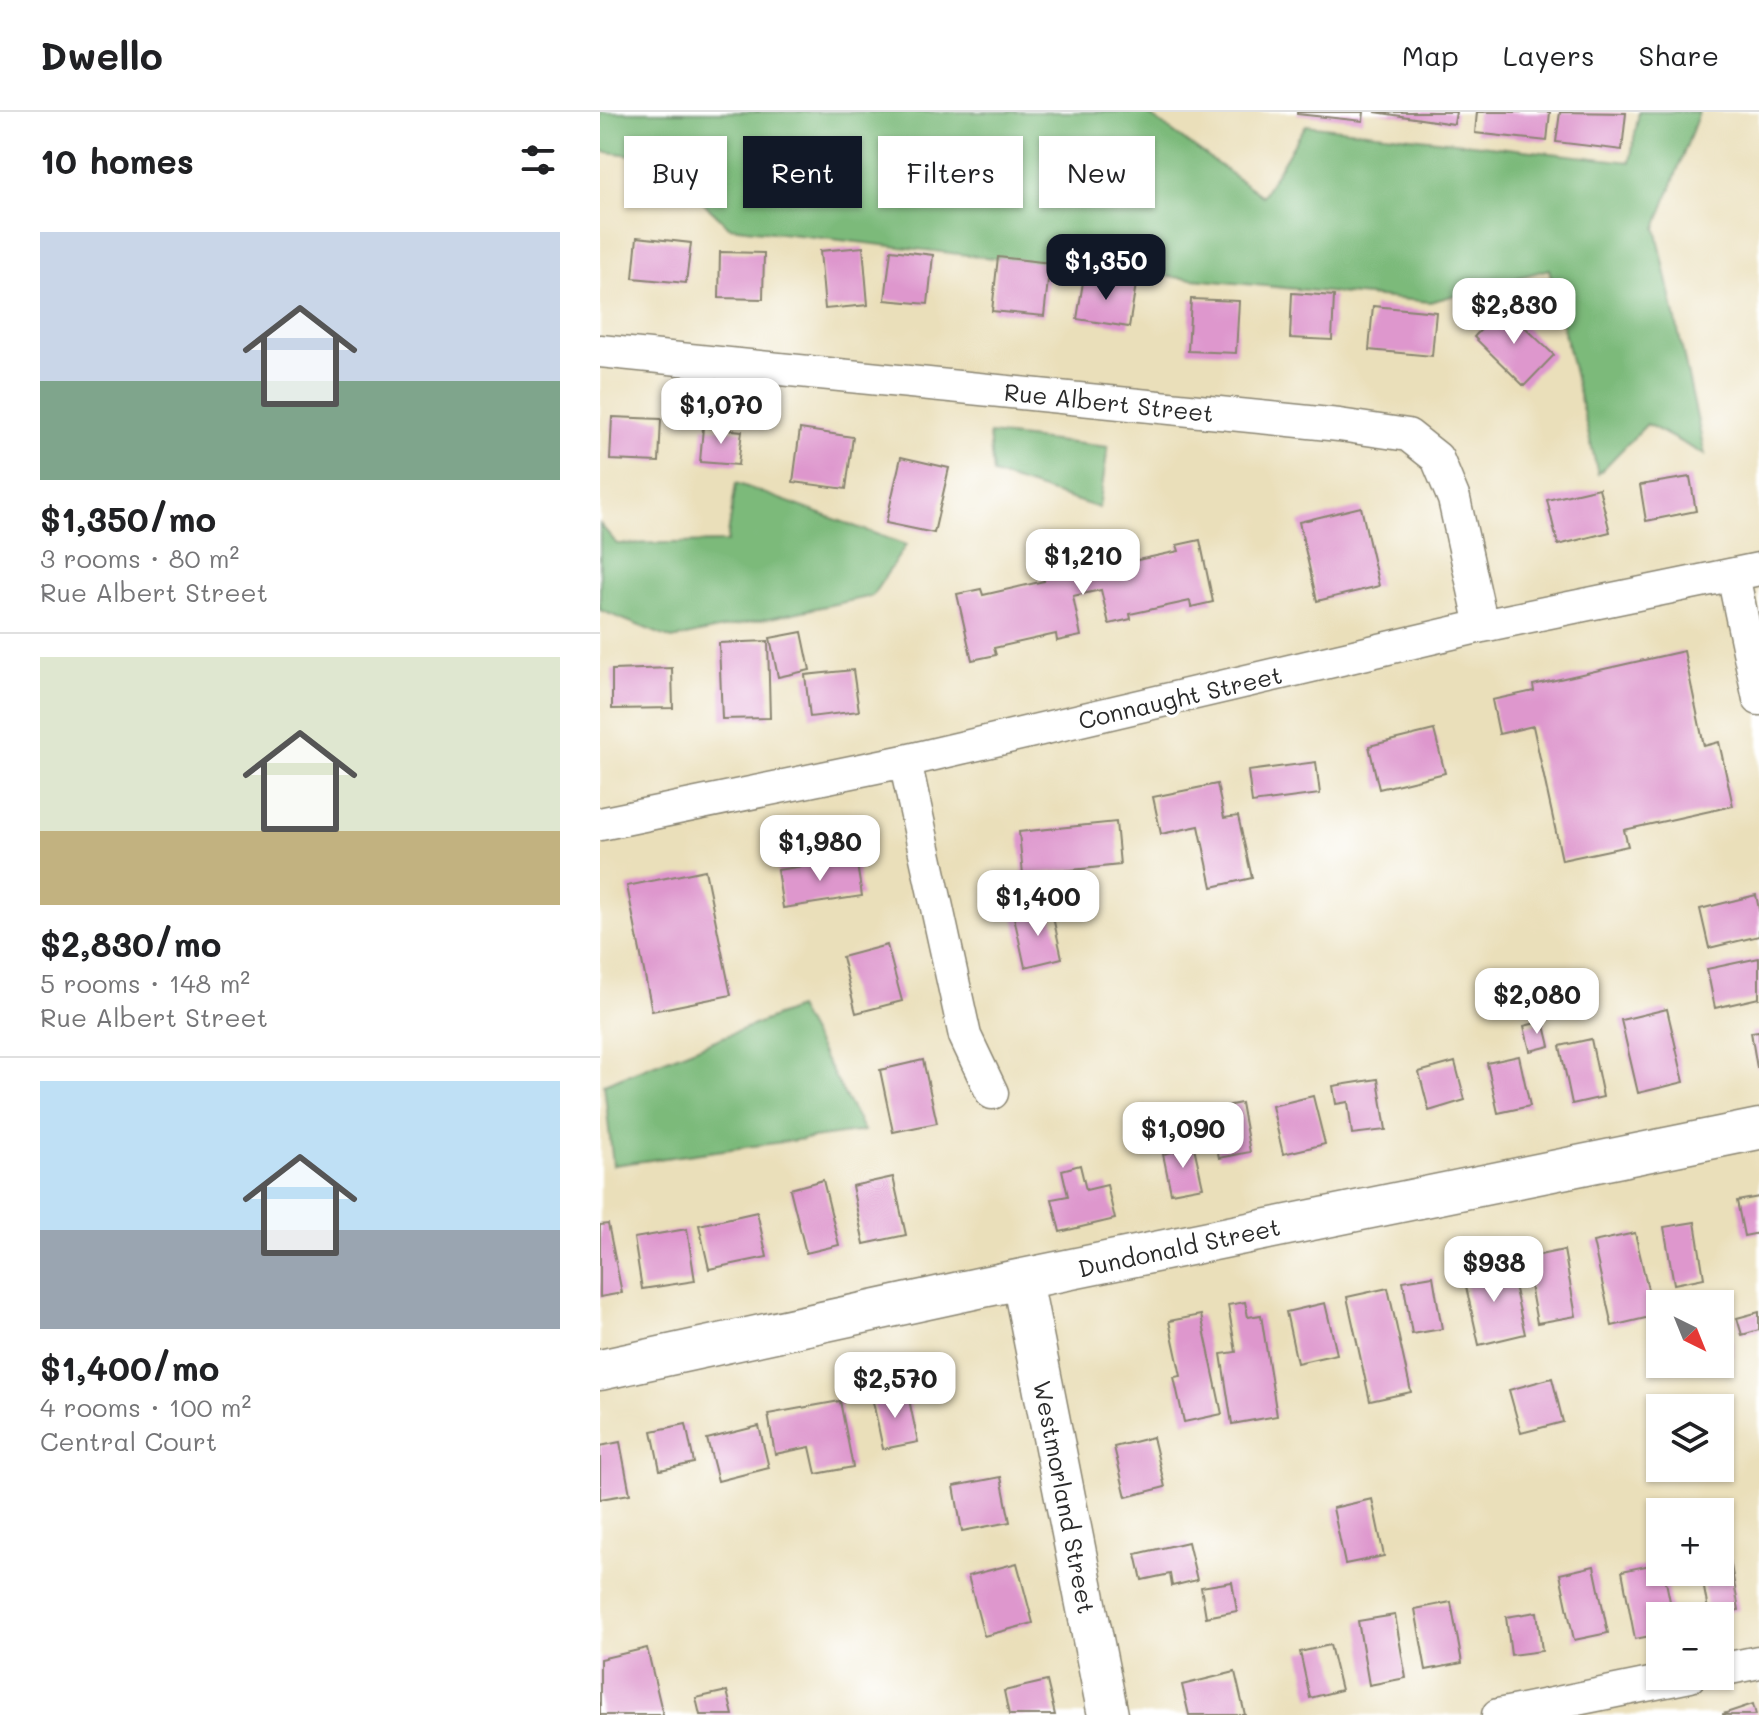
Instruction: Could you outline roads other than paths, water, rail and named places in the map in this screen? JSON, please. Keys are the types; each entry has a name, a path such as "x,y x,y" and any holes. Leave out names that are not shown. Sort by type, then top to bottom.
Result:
{"street":[{"name":"Rue Albert Street","path":"600,351 1339,425 1408,435 1437,458 1454,499 1482,626"},
{"name":"Connaught Street","path":"600,824 905,761 1482,626 1746,572"},
{"path":"1746,572 1759,699"},
{"path":"905,761 965,1036 992,1093"},
{"name":"Dundonald Street","path":"600,1370 1759,1129"},
{"name":"Westmorland Street","path":"1022,1280 1108,1715"},
{"path":"1734,1667 1759,1662"},
{"path":"1498,1715 1646,1685"}]}
